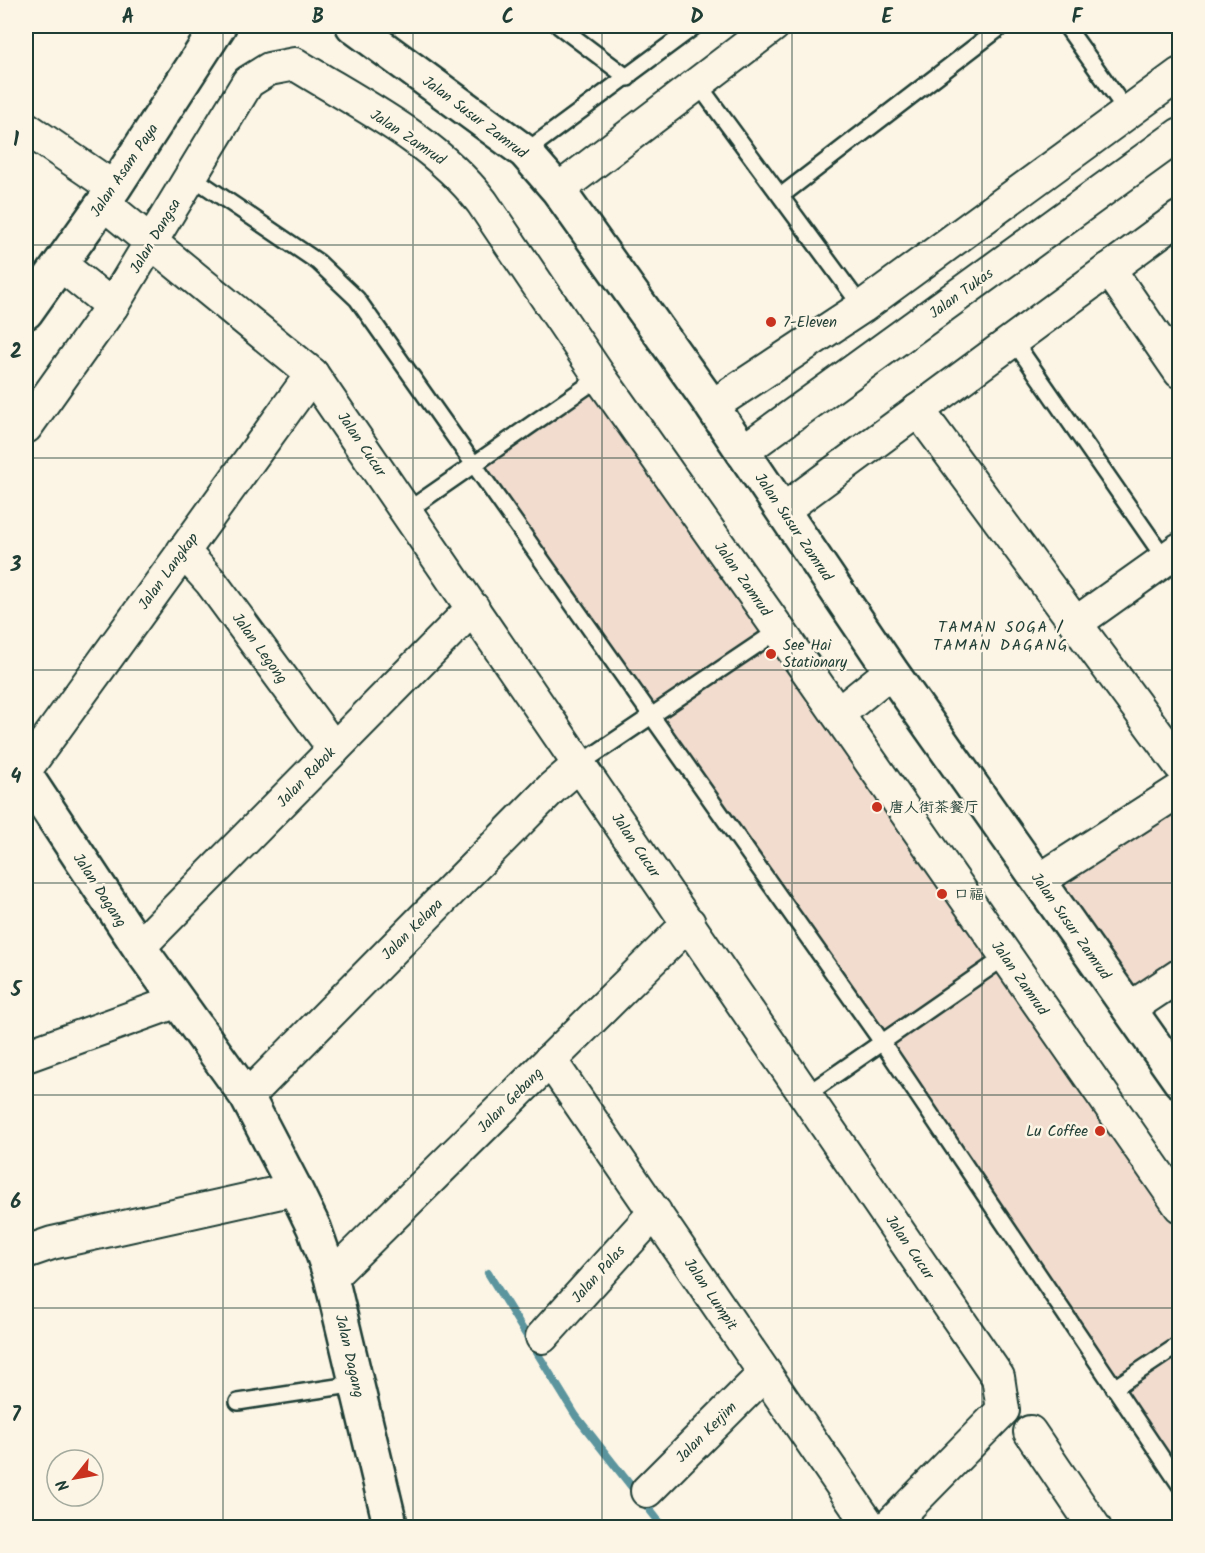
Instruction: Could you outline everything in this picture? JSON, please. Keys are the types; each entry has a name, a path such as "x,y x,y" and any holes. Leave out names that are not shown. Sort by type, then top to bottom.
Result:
{"street":[{"path":"558,190 772,26"},
{"name":"Jalan Asam Paya","path":"26,312 109,195 215,27"},
{"name":"Jalan Susur Zamrud","path":"360,27 525,152 558,190 712,406 891,671 1129,1009 1176,1067"},
{"name":"Jalan Dangsa","path":"26,427 112,306 248,82 269,69 295,64"},
{"name":"Jalan Zamrud","path":"295,64 432,150 462,177 1179,1206"},
{"path":"712,406 862,307 1179,74"},
{"name":"Jalan Cucur","path":"26,128 109,195 152,242 312,374 998,1377 1003,1410 887,1527"},
{"name":"Jalan Tukas","path":"742,452 1179,134"},
{"path":"783,510 1179,217"},
{"path":"60,264 112,306"},
{"path":"1109,269 1179,372"},
{"name":"Jalan Langkap","path":"26,769 312,374"},
{"path":"918,410 1179,765"},
{"name":"Jalan Legong","path":"183,551 211,582 334,748"},
{"path":"1076,623 1172,554"},
{"name":"Jalan Rabok","path":"139,947 473,608"},
{"path":"838,714 891,671"},
{"name":"Jalan Kelapa","path":"247,1097 552,788 580,764"},
{"name":"Jalan Dagang","path":"26,776 139,947 247,1097 314,1228 332,1277 391,1527"},
{"path":"1040,880 1179,790"},
{"name":"Jalan Gebang","path":"332,1277 688,923"},
{"path":"1129,1009 1179,975"},
{"path":"26,1056 178,1001"},
{"name":"Jalan Lumpit","path":"550,1060 871,1527"},
{"path":"26,1252 52,1243 295,1189"},
{"name":"Jalan Palas","path":"542,1337 655,1212"},
{"name":"Jalan Kerjim","path":"647,1491 765,1373"},
{"path":"1030,1432 1095,1527"}],"lane":[{"path":"559,26 627,78"},
{"path":"525,152 696,26"},
{"path":"782,195 1002,26"},
{"path":"1066,26 1128,113"},
{"path":"699,84 862,307"},
{"path":"191,176 318,262 357,299 882,1042 1179,1485"},
{"path":"1013,340 1172,554"},
{"path":"407,511 600,377"},
{"path":"580,764 779,630"},
{"path":"806,1095 1005,957"},
{"path":"1114,1388 1179,1344"},
{"path":"238,1402 357,1384"}],"shaded area":[{"path":"605,367 1179,1191 1179,1497 864,1028 466,462"},
{"path":"1179,779 1179,986 1147,1008 1047,863"}],"waterway":[{"path":"488,1273 576,1416 664,1528"}],"place":[{"name":"7-Eleven","path":"771,322"},
{"name":"See Hai Stationary","path":"771,654"},
{"name":"唐人街茶餐厅","path":"877,807"},
{"name":"口福","path":"942,894"},
{"name":"Lu Coffee","path":"1100,1131"}],"district":[{"name":"TAMAN SOGA / TAMAN DAGANG","path":"1001,635"}]}
